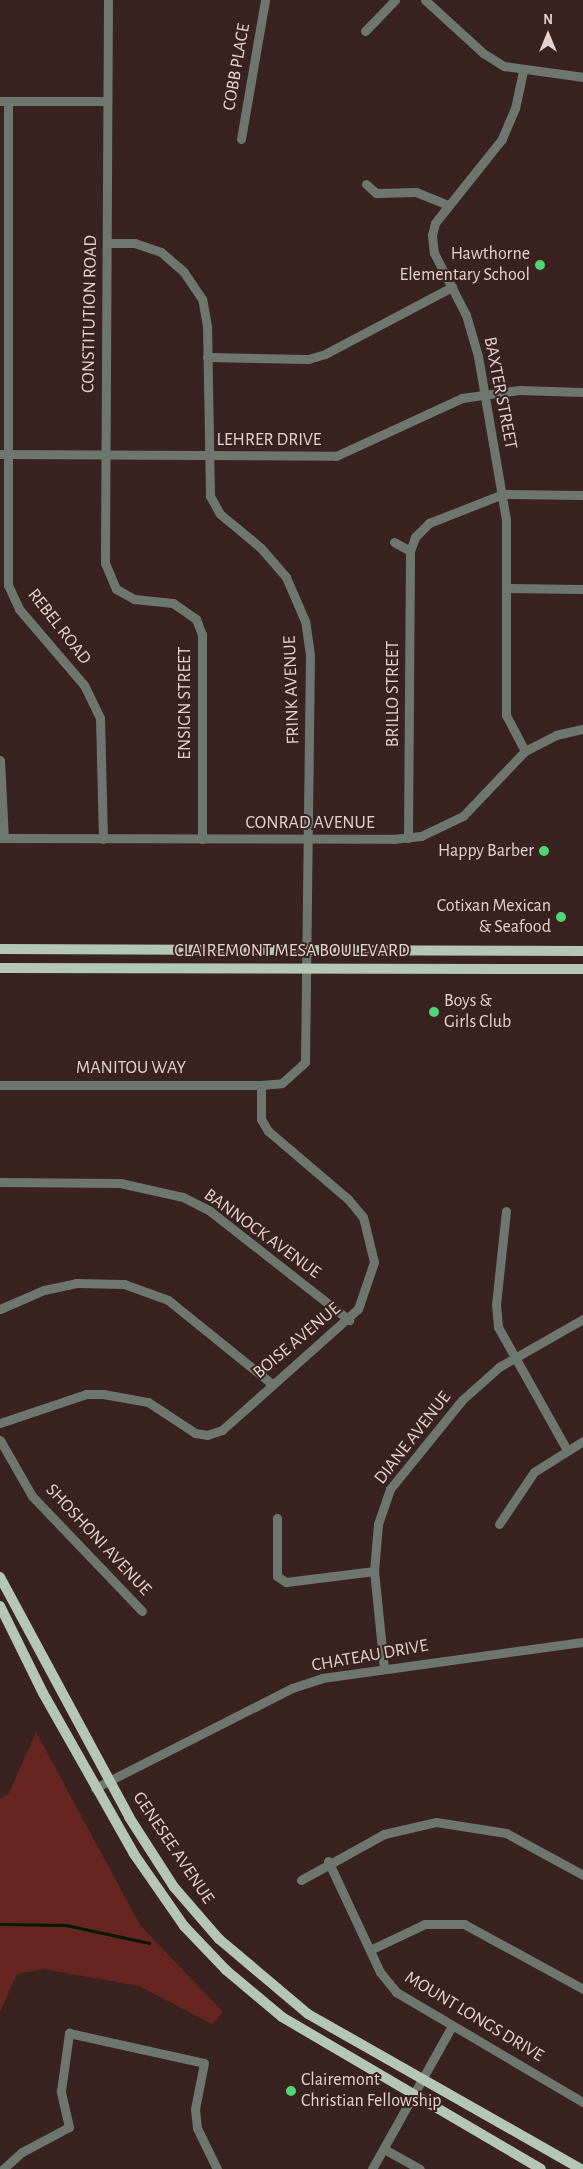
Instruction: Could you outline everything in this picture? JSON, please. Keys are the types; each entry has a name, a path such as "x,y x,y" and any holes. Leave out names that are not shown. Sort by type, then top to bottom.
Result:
{"main road":[{"name":"CLAIREMONT MESA BOULEVARD","path":"0,949 583,951"},
{"name":"CLAIREMONT MESA BOULEVARD","path":"0,968 583,969"},
{"name":"GENESEE AVENUE","path":"0,1577 111,1781 174,1887 237,1957 308,2014 421,2080 581,2169"},
{"name":"GENESEE AVENUE","path":"0,1606 95,1788 160,1894 233,1977 282,2017 412,2096 542,2169"}],"street":[{"name":"CONSTITUTION ROAD","path":"108,0 104,456 108,576 116,589 134,599 151,602"},
{"name":"COBB PLACE","path":"241,139 265,0"},
{"path":"365,31 395,0"},
{"path":"425,0 483,53 523,71 583,77"},
{"name":"BAXTER STREET","path":"523,71 515,108 502,139 449,205 432,236 434,253 466,315 484,392 502,494 506,588 506,715 525,751"},
{"path":"4,101 107,101"},
{"name":"REBEL ROAD","path":"4,101 3,454 8,585 18,609 84,685 100,718 103,839"},
{"path":"366,184 376,193 416,192 449,205"},
{"name":"FRINK AVENUE","path":"107,242 148,246 184,272 202,299 207,357 206,457 210,496 220,514 261,548 286,577 305,621 310,655 309,968 305,1062 282,1083 261,1085"},
{"path":"207,357 308,359 325,354 452,287"},
{"name":"LEHRER DRIVE","path":"3,454 206,457 336,456 444,404 484,392 583,392"},
{"path":"502,494 583,495"},
{"name":"BRILLO STREET","path":"408,838 410,551 415,537 429,523 502,494"},
{"path":"394,542 410,551"},
{"path":"506,588 583,590"},
{"name":"ENSIGN STREET","path":"151,602 185,608 196,619 202,635 202,839"},
{"name":"CONRAD AVENUE","path":"2,838 310,840 408,838 463,816 525,751 556,735 583,729"},
{"path":"0,760 2,838"},
{"name":"MANITOU WAY","path":"0,1085 261,1085"},
{"name":"BOISE AVENUE","path":"0,1423 86,1394 103,1394 148,1402 195,1433 207,1435 222,1430 271,1383 349,1320 364,1301 374,1262 363,1217 348,1199 268,1132 261,1119 261,1085"},
{"name":"BANNOCK AVENUE","path":"0,1182 120,1183 183,1198 210,1211 349,1320"},
{"path":"506,1211 496,1304 498,1327 567,1450"},
{"path":"0,1309 44,1290 76,1283 124,1284 168,1300 271,1383"},
{"name":"DIANE AVENUE","path":"384,1669 374,1571 378,1524 390,1490 462,1400 499,1367 583,1319"},
{"name":"SHOSHONI AVENUE","path":"0,1440 38,1503 142,1611"},
{"path":"499,1524 534,1472 583,1441"},
{"path":"277,1518 277,1576 286,1582 374,1571"},
{"name":"CHATEAU DRIVE","path":"95,1788 292,1688 322,1678 583,1642"},
{"path":"301,1880 328,1861 384,1834 436,1822 506,1833 583,1876"},
{"name":"MOUNT LONGS DRIVE","path":"328,1861 370,1950 396,1992 583,2102"},
{"path":"370,1950 426,1924 464,1924 583,1989"},
{"path":"372,2169 452,2026"},
{"path":"3,2169 22,2152 69,2127 61,2091 69,2033 204,2063 195,2109 197,2128 213,2168"},
{"path":"384,2149 420,2169"}],"shaded area":[{"path":"36,1732 140,1925 223,2012 212,2024 139,1986 44,1969 17,1974 0,2012 0,1799 9,1793"}],"waterway":[{"path":"0,1924 66,1925 149,1943"}],"place":[{"name":"Hawthorne Elementary School","path":"540,265"},
{"name":"Happy Barber","path":"544,851"},
{"name":"Cotixan Mexican & Seafood","path":"561,917"},
{"name":"Boys & Girls Club","path":"434,1012"},
{"name":"Clairemont Christian Fellowship","path":"291,2091"}]}
